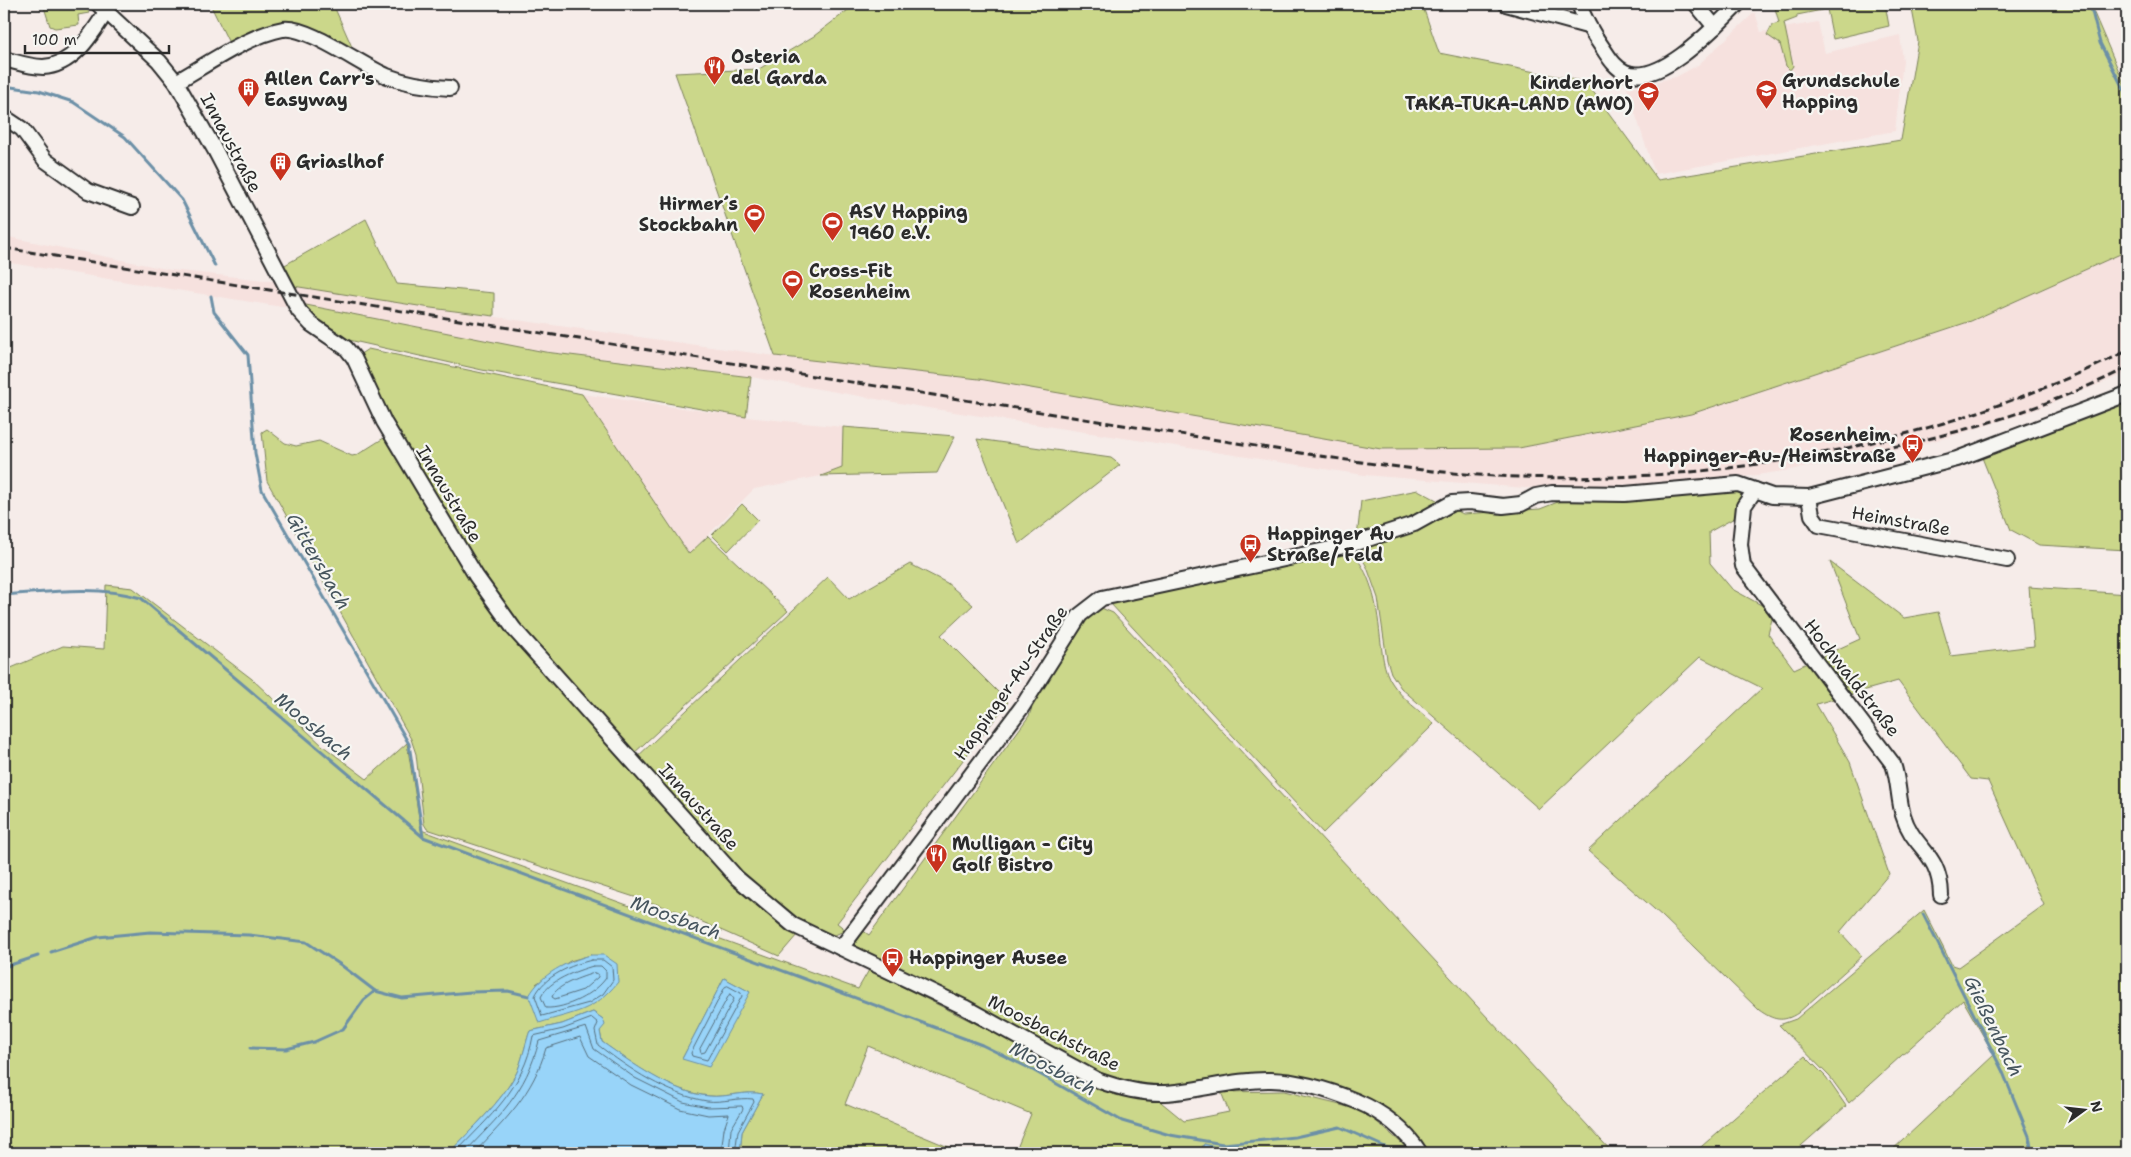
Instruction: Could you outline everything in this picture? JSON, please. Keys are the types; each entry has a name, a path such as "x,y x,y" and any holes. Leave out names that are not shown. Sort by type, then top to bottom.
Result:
{"street":[{"path":"1506,4 1586,26"},
{"path":"1579,4 1586,26 1614,64 1626,73 1642,74 1674,62 1738,4"},
{"path":"1696,4 1714,27"},
{"path":"4,59 43,67 61,63 83,45 102,8"},
{"name":"Innaustraße","path":"102,8 159,61 176,82 215,150 300,311 311,324 346,348 354,358 384,422 476,576 514,629 737,878 793,925 841,948"},
{"path":"176,82 254,39 285,29 317,39 385,76 418,87 450,88"},
{"path":"4,117 22,128 45,160 88,191 132,207"},
{"name":"Happinger-Au-Straße","path":"841,948 1022,707 1072,626 1088,607 1102,598 1349,545 1414,524 1452,503 1470,502 1503,506 1521,504 1536,496 1552,493 1625,494 1738,484 1772,496 1809,497 1957,459 2127,394"},
{"name":"Hochwaldstraße","path":"1755,490 1744,506 1740,544 1743,566 1853,712 1884,748 1893,764 1898,779 1902,814 1915,837 1935,864 1940,878 1941,895"},
{"name":"Heimstraße","path":"1809,497 1815,521 1825,527 2007,560"},
{"name":"Moosbachstraße","path":"841,948 964,1007 1097,1080 1117,1087 1149,1093 1166,1093 1254,1080 1294,1082 1340,1095 1376,1111 1392,1122 1414,1144 1420,1153"}],"shaded area":[{"name":"Grundschule Happing","path":"1755,12 1761,32 1818,22 1825,53 1900,35 1903,61 1895,131 1655,174 1627,88 1676,77 1698,65"},
{"path":"4,236 171,270 273,281 431,308 775,356 979,379 1519,448 1691,414 1971,321 2127,251 2127,373 2029,412 1949,437 1870,457 1751,476 1677,483 1525,488 1364,475 928,408 751,377 545,352 301,304 282,307 4,262"},
{"path":"582,394 746,417 843,427 842,469 821,476 754,489 689,554"}],"green space":[{"path":"43,4 87,4 89,13 78,15 79,25 55,28 50,26"},
{"path":"210,4 333,4 356,56 284,26 230,45"},
{"path":"856,4 1422,4 1439,53 1586,82 1658,180 1901,140 1918,41 1911,4 2090,4 2127,90 2127,251 1971,321 1691,414 1519,448 1381,449 979,379 775,356 675,73 759,69 814,36"},
{"path":"1774,4 1821,4 1822,10 1797,15 1797,18 1784,23 1793,66 1790,70 1786,66 1780,44 1767,35 1772,25 1779,23"},
{"path":"1826,4 1885,4 1889,26 1833,39"},
{"path":"366,219 397,284 494,293 494,316 293,286 283,266"},
{"path":"301,304 545,352 751,377 746,417 482,370 340,338 325,328"},
{"path":"368,349 582,394 689,554 708,536 788,611 632,755 513,621 403,449 359,355"},
{"path":"2127,399 2127,550 2039,545 2011,530 1981,455"},
{"path":"843,427 955,436 937,473 821,476 842,468"},
{"path":"267,429 285,443 296,446 319,441 352,456 357,455 387,436 475,580 797,935 779,956 680,912 427,829 424,824 416,754 411,739 267,481 262,432"},
{"path":"977,439 1111,458 1120,465 1019,544"},
{"path":"1740,489 1741,502 1738,516 1709,532 1710,563 1732,589 1774,612 1768,634 1794,669 1860,639 1830,562 1904,618 1938,612 1951,656 2034,646 2029,587 2127,594 2127,1153 1889,1153 1994,1055 1963,1000 1849,1103 1830,1077 1779,1025 1796,1019 1924,910 1952,965 1958,967 2044,905 1988,781 1971,779 1898,681 1816,704 1850,762 1889,874 1840,932 1862,956 1798,1013 1788,1018 1778,1019 1759,1010 1662,916 1588,851 1762,688 1700,657 1539,809 1401,688 1391,673 1387,660 1378,598 1367,567 1356,547 1361,501 1418,490 1463,514 1540,509 1563,500"},
{"path":"742,504 758,520 728,551 712,535"},
{"path":"1349,550 1363,568 1372,589 1383,660 1389,678 1396,689 1434,724 1323,833 1110,603"},
{"path":"910,564 947,583 973,605 941,635 1008,702 837,923 846,930 835,935 826,935 800,925 754,889 635,759 828,577 849,599"},
{"path":"106,585 133,588 252,679 323,746 367,779 407,743 421,830 858,989 869,970 1106,1089 1156,1098 1184,1121 1229,1112 1221,1092 1284,1091 1364,1111 1405,1146 1408,1153 1227,1153 1228,1150 1204,1144 1200,1153 1015,1153 1031,1114 868,1046 845,1104 963,1153 740,1153 742,1132 763,1094 749,1093 709,1096 680,1089 666,1083 639,1068 602,1042 600,1031 603,1019 593,1012 562,1024 530,1031 518,1070 509,1085 494,1106 449,1153 4,1153 4,671 63,646 104,649","holes":["591,955 536,984 570,961","724,978 750,992 682,1059"]},
{"path":"1099,607 1113,613 1613,1153 1423,1153 1417,1142 1320,1085 1151,1088 1100,1077 856,948 854,943 862,930 869,935 1029,716 1041,686 1057,657 1076,630"},
{"path":"1805,1056 1826,1077 1846,1106 1793,1153 1694,1153"}],"water":[{"path":"591,955 604,955 617,964 618,982 600,1000 583,1010 539,1023 529,996 534,988 548,975 564,965"},
{"path":"724,978 750,992 709,1067 682,1059"},
{"path":"593,1012 603,1019 605,1025 600,1031 602,1042 639,1068 667,1083 695,1094 709,1096 749,1093 763,1094 742,1132 740,1153 449,1153 494,1106 509,1085 518,1070 530,1031 562,1024"},
{"path":"1204,1144 1228,1150 1227,1153 1200,1153"}],"waterway":[{"path":"2090,4 2100,43 2127,96"},
{"name":"Gittersbach","path":"4,86 39,91 73,102 125,137 182,200 215,266"},
{"name":"Gittersbach","path":"211,296 214,312 248,355 255,453 262,490 409,744 423,837"},
{"name":"Moosbach","path":"4,595 56,591 90,591 124,594 141,598 423,837 982,1045 1029,1068 1122,1121 1170,1135 1223,1144 1295,1137 1340,1127 1392,1150 1394,1153"},
{"name":"Gießenbach","path":"1923,914 2002,1070 2029,1136 2032,1153"},
{"path":"51,952 98,937 150,932 249,935 306,942 341,965 375,991 402,998 508,991 529,996"},
{"path":"4,967 38,956"},
{"path":"250,1048 286,1049 314,1042 343,1029 364,1000 375,991"}],"railway":[{"path":"4,248 1320,456 1408,468 1496,476 1577,478 1658,475 1739,467 1819,454 1899,436 1977,413 2053,384 2127,351"},
{"path":"1822,460 1901,445 1978,426 2053,400 2127,368"}],"place":[{"name":"Osteria del Garda","path":"715,86"},
{"name":"Allen Carr's Easyway","path":"248,108"},
{"name":"Grundschule Happing","path":"1766,110"},
{"name":"Kinderhort TAKA-TUKA-LAND (AWO)","path":"1649,112"},
{"name":"Griaslhof","path":"280,181"},
{"name":"Hirmer´s Stockbahn","path":"754,233"},
{"name":"ASV Happing 1960 e.V.","path":"833,241"},
{"name":"Cross-Fit Rosenheim","path":"793,300"},
{"name":"Rosenheim, Happinger-Au-/Heimstraße","path":"1912,464"},
{"name":"Happinger Au Straße/ Feld","path":"1251,563"},
{"name":"Mulligan - City Golf Bistro","path":"936,873"},
{"name":"Happinger Ausee","path":"893,977"}]}
